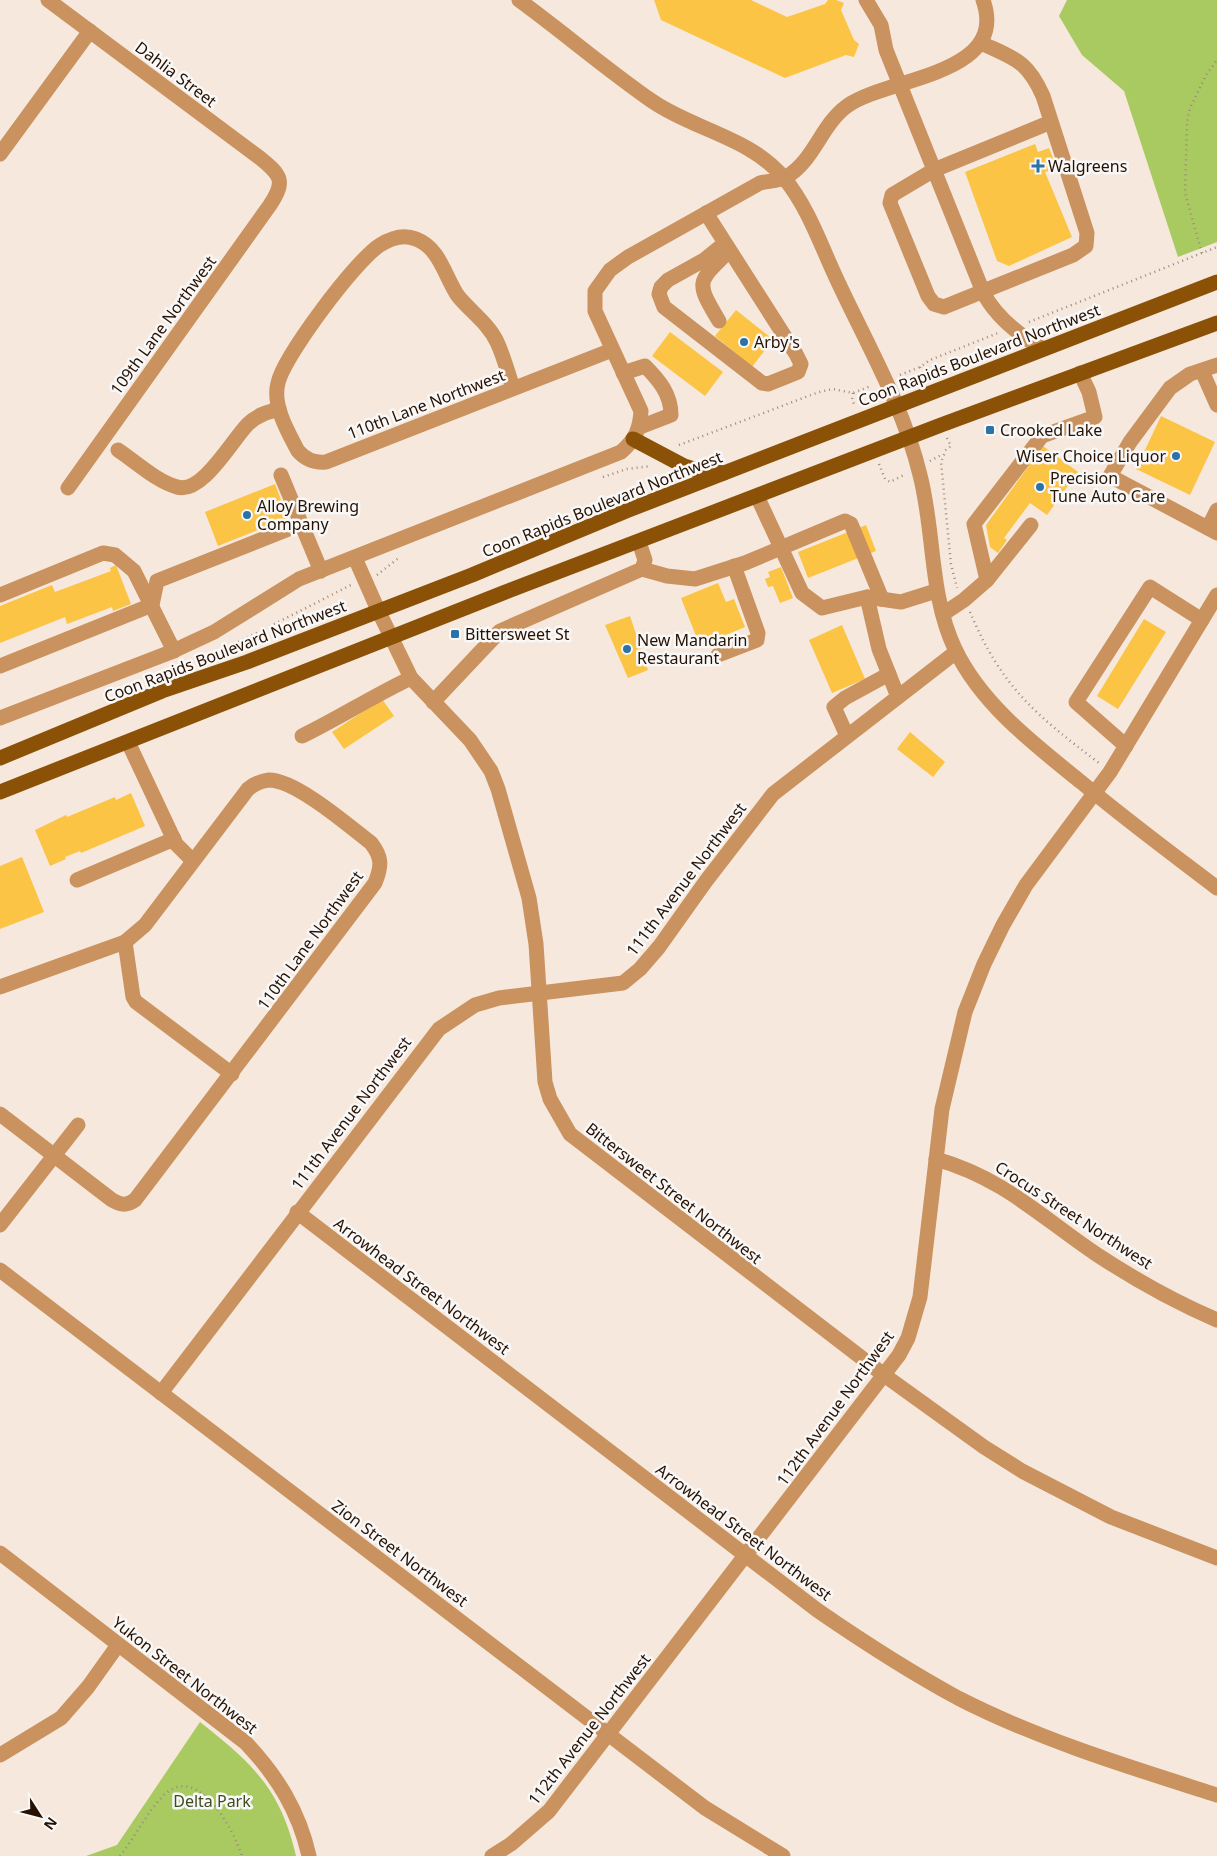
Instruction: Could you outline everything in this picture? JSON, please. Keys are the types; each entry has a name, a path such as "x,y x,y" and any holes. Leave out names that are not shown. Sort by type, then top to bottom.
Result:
{"main road":[{"name":"Coon Rapids Boulevard Northwest","path":"0,758 162,691 247,662 896,406 1217,282"},
{"path":"0,792 757,496 1217,323"},
{"path":"636,433 684,466 697,470 728,473"}],"street":[{"name":"Dahlia Street","path":"48,0 260,158 274,169 280,180"},
{"path":"519,0 652,101 681,118 740,144 769,164 784,178 802,206 896,406 908,438 922,485 936,591 956,652 983,693 1012,723 1094,793 1217,887"},
{"path":"866,0 881,25 886,50 989,304 1013,328 1043,349"},
{"path":"636,433 641,412 595,311 594,298 604,277 628,257 760,183 784,178 802,165 828,126 845,107 858,99 901,85 965,59 980,43 985,33 987,15 983,0"},
{"path":"0,154 90,31"},
{"path":"980,43 1020,62 1034,74 1051,122 1087,233 1086,246 1074,255 944,307 934,304 928,296 890,203 892,195 899,189 934,170 1051,122"},
{"name":"109th Lane Northwest","path":"68,488 270,206 278,193 280,180"},
{"path":"706,213 728,247 796,354 801,364 798,372 768,384 762,383 664,307 659,294 661,287 668,280 728,247"},
{"path":"118,450 167,483 190,488 201,481 250,422 265,413 279,409 276,397 282,372 349,274 360,261 381,244 391,239 406,237 417,239 434,252 457,294 492,333 514,388"},
{"path":"720,322 703,294 702,284 705,275 728,247"},
{"name":"110th Lane Northwest","path":"279,409 298,451 303,456 318,463 612,350"},
{"path":"1217,365 1190,374 1170,388 1130,442 1110,476 1212,531 1217,510"},
{"path":"0,718 174,651 229,624 299,579 608,459 621,452 636,433 671,415 671,400 656,377 645,366 623,373"},
{"path":"1202,371 1217,405"},
{"path":"987,580 974,524 1042,436 1095,418 1089,392 1080,373"},
{"path":"281,475 321,571"},
{"path":"757,496 802,593 822,608 875,598 901,602 936,591"},
{"path":"432,702 500,631 642,569 667,576 696,580 845,521 851,524 875,598 879,649 898,697"},
{"path":"152,605 157,580 301,524"},
{"path":"943,614 964,600 987,580 1031,525"},
{"path":"639,542 645,560 642,569"},
{"path":"0,595 104,553 115,555 134,571 174,651"},
{"name":"Bittersweet Street Northwest","path":"356,558 391,639 411,678 470,740 492,771 529,898 536,944 546,1082 550,1099 570,1134 884,1375 984,1448 1022,1471 1112,1517 1217,1558"},
{"path":"718,655 757,640 758,632 734,566"},
{"path":"1126,746 1076,702 1150,587 1202,620"},
{"name":"112th Avenue Northwest","path":"492,1856 531,1828 549,1810 746,1556 904,1346 916,1317 942,1109 965,1012 984,964 1003,925 1026,885 1110,772 1217,595"},
{"path":"0,666 152,605"},
{"name":"111th Avenue Northwest","path":"161,1392 439,1029 475,1005 499,998 623,983 640,969 659,947 706,881 773,794 956,652"},
{"path":"847,736 834,707 845,698 889,674"},
{"path":"302,736 348,713 372,696 411,678"},
{"path":"128,742 174,839 192,860"},
{"name":"110th Lane Northwest","path":"0,987 125,942 145,926 192,860 248,789 257,783 269,780 281,782 317,802 371,843 378,852 381,861 376,883 135,1200 121,1205 112,1200 0,1114"},
{"path":"77,880 174,839"},
{"path":"125,942 132,997 136,1002 232,1074"},
{"path":"0,1225 78,1125"},
{"name":"Crocus Street Northwest","path":"936,1159 963,1167 1008,1190 1114,1266 1217,1320"},
{"name":"Arrowhead Street Northwest","path":"297,1212 746,1556 858,1638 958,1698 1031,1731 1119,1764 1217,1795"},
{"name":"Zion Street Northwest","path":"0,1270 705,1808 784,1856"},
{"name":"Yukon Street Northwest","path":"0,1553 218,1720 262,1761 287,1797 298,1818 309,1856"},
{"path":"0,1755 61,1718 118,1645"}],"path":[{"path":"1202,253 1185,193 1186,123 1190,108 1206,75 1217,60"},
{"path":"1020,325 1217,247"},
{"path":"913,370 930,360 1007,330"},
{"path":"672,448 819,392 833,389 853,393"},
{"path":"951,446 946,450 941,462 951,564 957,587 993,660 1007,681 1045,722 1110,772"},
{"path":"120,1856 162,1797 172,1789 184,1786 193,1787 212,1803 236,1841 242,1856"}],"green space":[{"path":"1067,0 1217,0 1217,242 1178,257 1124,91 1082,55 1059,16"},
{"name":"Delta Park","path":"200,1722 234,1750 262,1779 282,1812 296,1856 86,1856 117,1845"}],"building":[{"path":"654,0 751,0 787,17 825,4 828,0 836,0 844,3 841,10 854,40 859,44 854,57 846,55 785,78 661,20"},
{"name":"Walgreens","path":"1035,144 1038,152 1049,148 1057,168 1045,172 1072,237 1009,266 997,261 965,172"},
{"name":"Arby's","path":"736,310 770,337 762,348 765,350 752,367 715,336"},
{"path":"670,332 723,372 705,396 652,356"},
{"name":"Wiser Choice Liquor","path":"1161,416 1215,442 1190,495 1136,469"},
{"name":"Precision Tune Auto Care","path":"1043,446 1078,472 1047,515 1030,503 1004,538 1007,540 998,553 990,547 986,525"},
{"name":"Alloy Brewing Company","path":"275,484 288,518 218,546 205,512"},
{"path":"866,525 876,551 808,578 798,552"},
{"path":"116,565 131,604 113,611 112,607 67,624 65,617 0,643 0,606 52,585 55,592 111,571 110,568"},
{"path":"781,567 793,598 780,603 773,586 768,587 765,579 770,577 768,572"},
{"path":"718,583 726,602 734,599 745,627 700,646 681,598"},
{"name":"New Mandarin Restaurant","path":"630,616 648,670 628,678 605,625"},
{"path":"1144,619 1166,632 1118,709 1097,696"},
{"path":"842,625 865,679 832,693 809,640"},
{"path":"382,699 394,716 344,749 332,732"},
{"path":"910,732 945,762 933,777 897,749"},
{"path":"131,793 145,826 81,853 80,851 65,857 66,859 50,866 35,830 66,815 67,817 115,797 116,800"},
{"path":"22,857 44,912 0,929 0,866"}],"place":[{"name":"Walgreens","path":"1038,166"},
{"name":"Arby's","path":"744,342"},
{"name":"Crooked Lake","path":"990,430"},
{"name":"Wiser Choice Liquor","path":"1176,456"},
{"name":"Precision Tune Auto Care","path":"1040,487"},
{"name":"Alloy Brewing Company","path":"247,515"},
{"name":"Bittersweet St","path":"455,634"},
{"name":"New Mandarin Restaurant","path":"627,649"}]}
